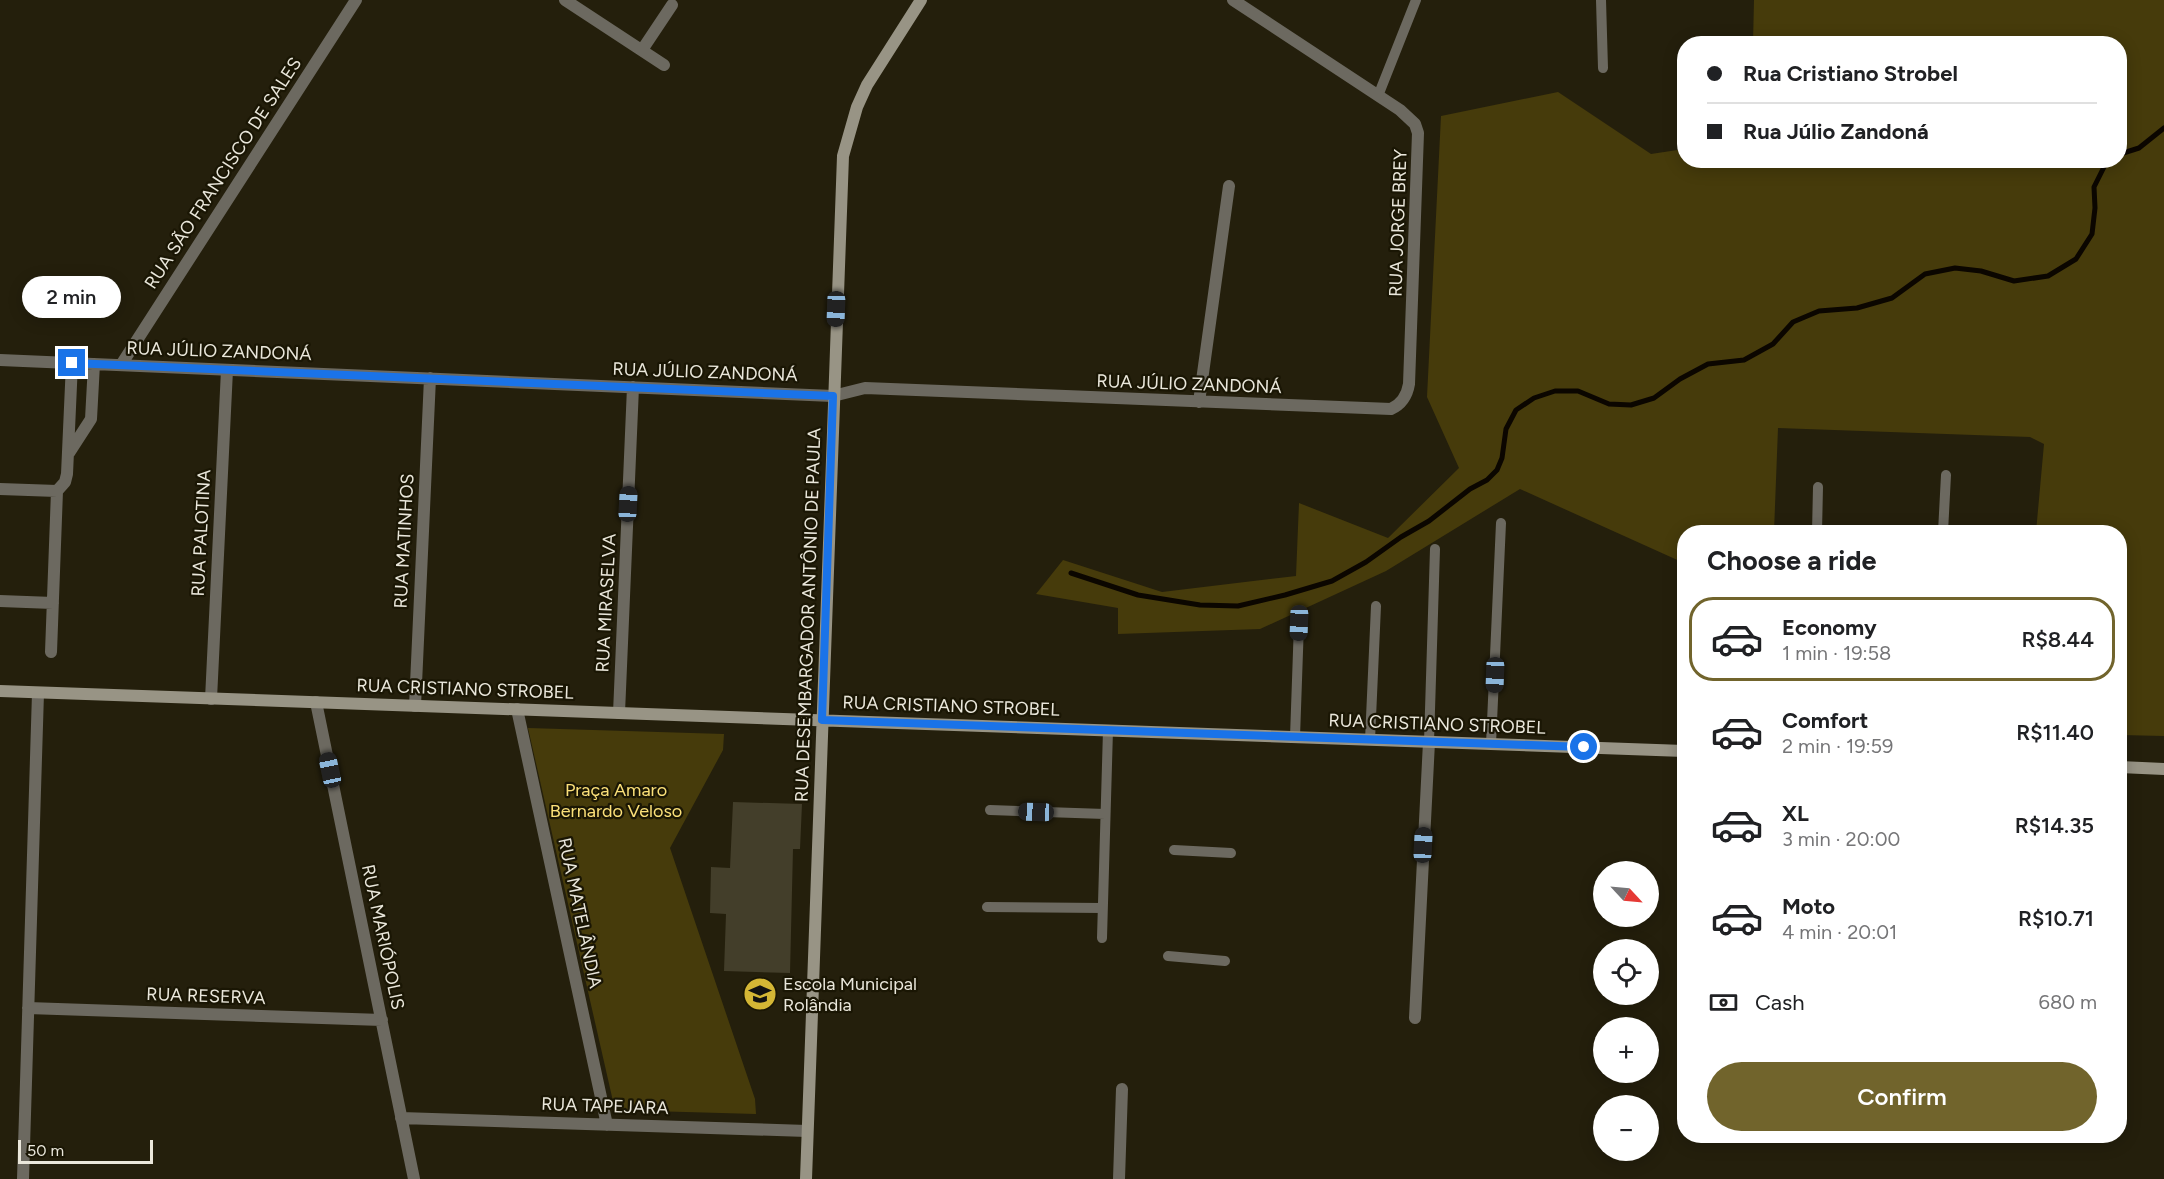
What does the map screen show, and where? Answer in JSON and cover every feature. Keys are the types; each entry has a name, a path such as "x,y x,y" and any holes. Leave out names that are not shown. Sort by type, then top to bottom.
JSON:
{"main road":[{"name":"RUA DESEMBARGADOR ANTÔNIO DE PAULA","path":"806,1179 843,156 857,107 867,85 921,0"},
{"name":"RUA CRISTIANO STROBEL","path":"0,692 1677,751"},
{"path":"2127,767 2164,768"}],"street":[{"name":"RUA SÃO FRANCISCO DE SALES","path":"121,365 356,0"},
{"path":"566,0 664,65"},
{"name":"RUA JORGE BREY","path":"1233,0 1409,117 1419,133 1409,384 1404,400"},
{"path":"642,50 672,4"},
{"path":"1199,402 1229,186"},
{"name":"RUA JÚLIO ZANDONÁ","path":"0,360 833,396 865,388 1384,410 1398,406 1404,400"},
{"path":"51,652 57,491 65,482 69,454 72,363"},
{"path":"69,454 91,419 94,364"},
{"name":"RUA PALOTINA","path":"211,699 227,370"},
{"name":"RUA MATINHOS","path":"415,706 430,378"},
{"name":"RUA MIRASELVA","path":"619,713 633,387"},
{"path":"0,489 57,491"},
{"path":"0,601 53,603"},
{"path":"23,1179 38,693"},
{"name":"RUA MARIÓPOLIS","path":"316,702 414,1179"},
{"name":"RUA MATELÂNDIA","path":"517,709 607,1125"},
{"path":"1414,1018 1429,742"},
{"name":"RUA RESERVA","path":"28,1008 382,1020"},
{"path":"1119,1179 1122,1089"},
{"name":"RUA TAPEJARA","path":"401,1118 807,1131"}],"lane":[{"path":"1378,96 1416,0"},
{"path":"1601,0 1604,68"},
{"path":"1943,525 1946,475"},
{"path":"1817,525 1818,488"},
{"path":"1491,744 1501,523"},
{"path":"1429,742 1435,549"},
{"path":"1370,740 1376,606"},
{"path":"1295,737 1299,623"},
{"path":"1101,938 1108,730"},
{"path":"990,810 1105,814"},
{"path":"1174,850 1231,853"},
{"path":"987,907 1102,908"},
{"path":"1168,956 1225,961"}],"green space":[{"path":"1754,0 2164,0 2164,736 2127,735 2127,525 2037,525 2044,444 2030,437 1778,428 1774,525 1677,525 1677,560 1520,489 1386,571 1260,629 1118,634 1118,608 1036,594 1063,560 1162,592 1296,576 1299,503 1388,538 1459,468 1427,397 1441,116 1558,92 1651,154 1677,150 1677,168 2127,168 2127,36 1753,36"},
{"name":"Praça Amaro Bernardo Veloso","path":"528,728 724,734 723,750 670,848 755,1099 756,1114 615,1110"}],"building":[{"path":"733,802 802,804 800,849 793,849 790,973 724,971 726,914 710,913 711,867 730,868"}],"waterway":[{"path":"2127,152 2139,148 2164,128"},
{"path":"1071,573 1138,595 1200,605 1238,606 1332,581 1429,521 1470,489 1487,480 1497,470 1502,458 1506,429 1516,410 1534,398 1555,391 1578,391 1609,404 1631,405 1654,398 1680,379 1708,364 1744,360 1773,344 1793,322 1819,311 1857,308 1892,298 1925,274 1955,268 1981,271 2014,281 2048,276 2076,259 2092,234 2095,208 2094,187 2104,168"}],"place":[{"name":"Escola Municipal Rolândia","path":"760,994"}],"route":[{"path":"72,363 833,396 822,720 1584,747"}]}
